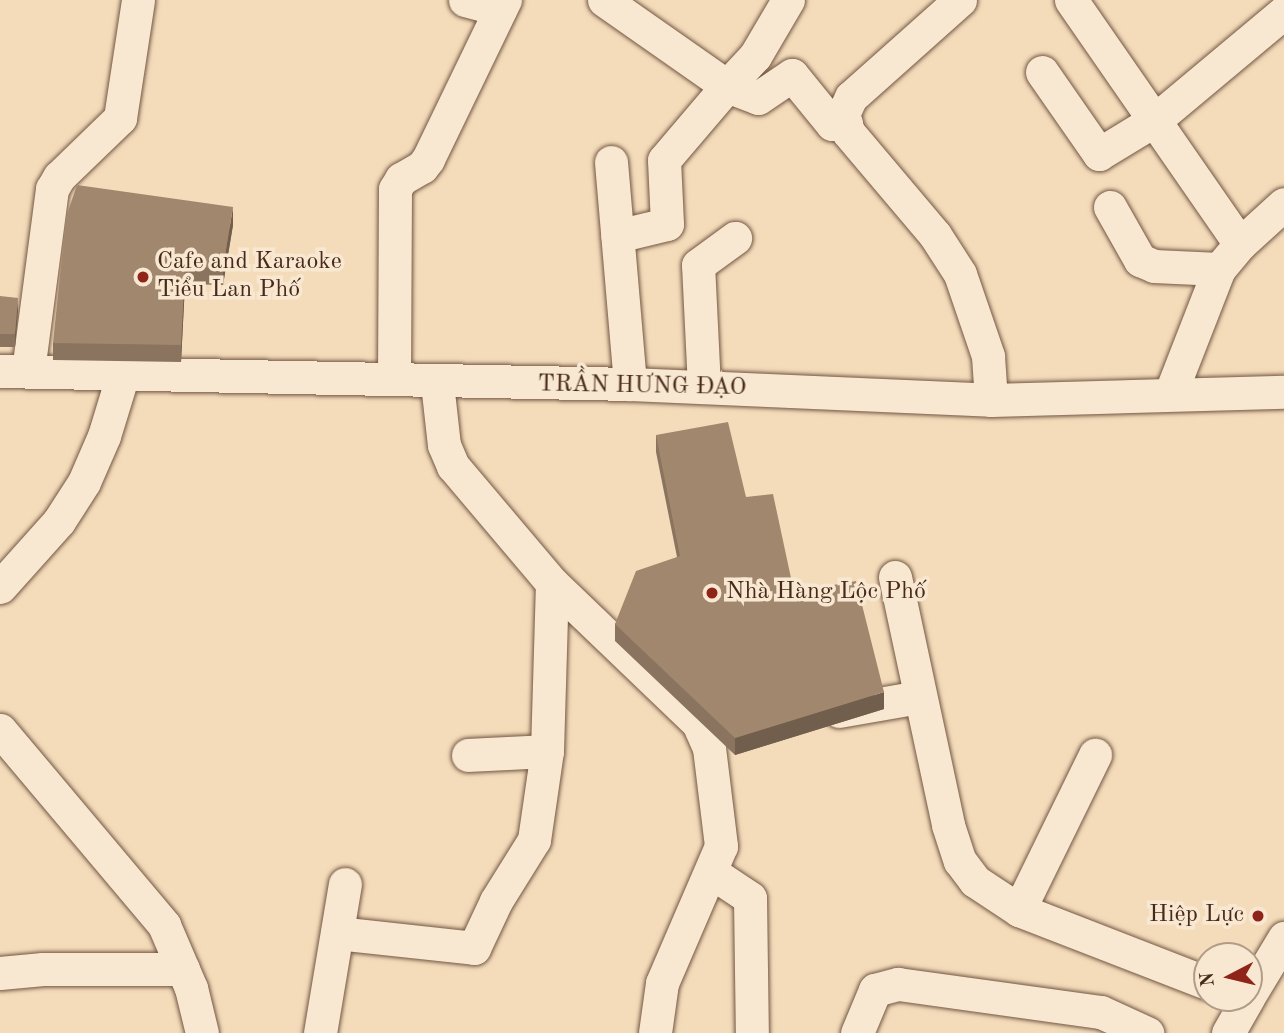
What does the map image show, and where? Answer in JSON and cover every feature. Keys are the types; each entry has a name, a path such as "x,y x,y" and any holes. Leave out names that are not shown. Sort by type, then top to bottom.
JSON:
{"street":[{"path":"14,371 52,189 66,169 120,118 138,0"},
{"path":"394,379 396,189 401,179 422,167 428,159 502,5 464,0"},
{"path":"617,236 667,224 664,160 755,56 788,0"},
{"path":"960,0 851,97 844,114 848,132 928,227 960,274 988,356 991,400"},
{"path":"603,1 727,86 758,98 792,75 832,124 846,123"},
{"path":"1080,3 1155,120 1240,244"},
{"path":"1042,72 1099,154 1155,120 1284,12"},
{"path":"611,162 630,384"},
{"path":"1171,392 1219,269 1240,244 1284,204"},
{"path":"1110,207 1140,260 1154,266 1219,269"},
{"path":"704,387 698,265 735,238"},
{"name":"TRẦN HƯNG ĐẠO","path":"14,371 394,379 437,383 630,384 991,400 1171,392 1284,392"},
{"path":"0,587 59,521 84,482 104,436 123,374"},
{"path":"437,383 447,457 552,583 698,723 709,748 721,832 711,872 662,983 655,1033"},
{"path":"895,577 919,697 960,861 975,881 1019,910 1193,978"},
{"path":"337,933 474,948 496,901 534,840 547,751 552,583"},
{"path":"804,722 824,713 919,697"},
{"path":"0,730 164,925 183,969 202,1033"},
{"path":"709,748 745,740"},
{"path":"468,755 547,751"},
{"path":"1019,910 1095,755"},
{"path":"711,872 750,898 752,1033"},
{"path":"320,1033 345,884"},
{"path":"1263,972 1284,938"},
{"path":"0,973 43,968 183,969"},
{"path":"857,1033 875,990 898,984 1101,1012 1146,1033"},
{"path":"1228,1033 1239,1012"}],"building":[{"name":"Cafe and Karaoke Tiểu Lan Phố","path":"77,185 233,207 223,268 185,267 181,345 53,343 66,217"},
{"path":"0,296 18,298 15,334 0,334"},
{"name":"Nhà Hàng Lộc Phố","path":"728,422 746,497 773,494 794,592 856,581 884,692 735,738 615,624 636,571 680,556 656,435"}],"place":[{"name":"Cafe and Karaoke Tiểu Lan Phố","path":"143,277"},
{"name":"Nhà Hàng Lộc Phố","path":"712,593"},
{"name":"Hiệp Lực","path":"1258,916"}]}
